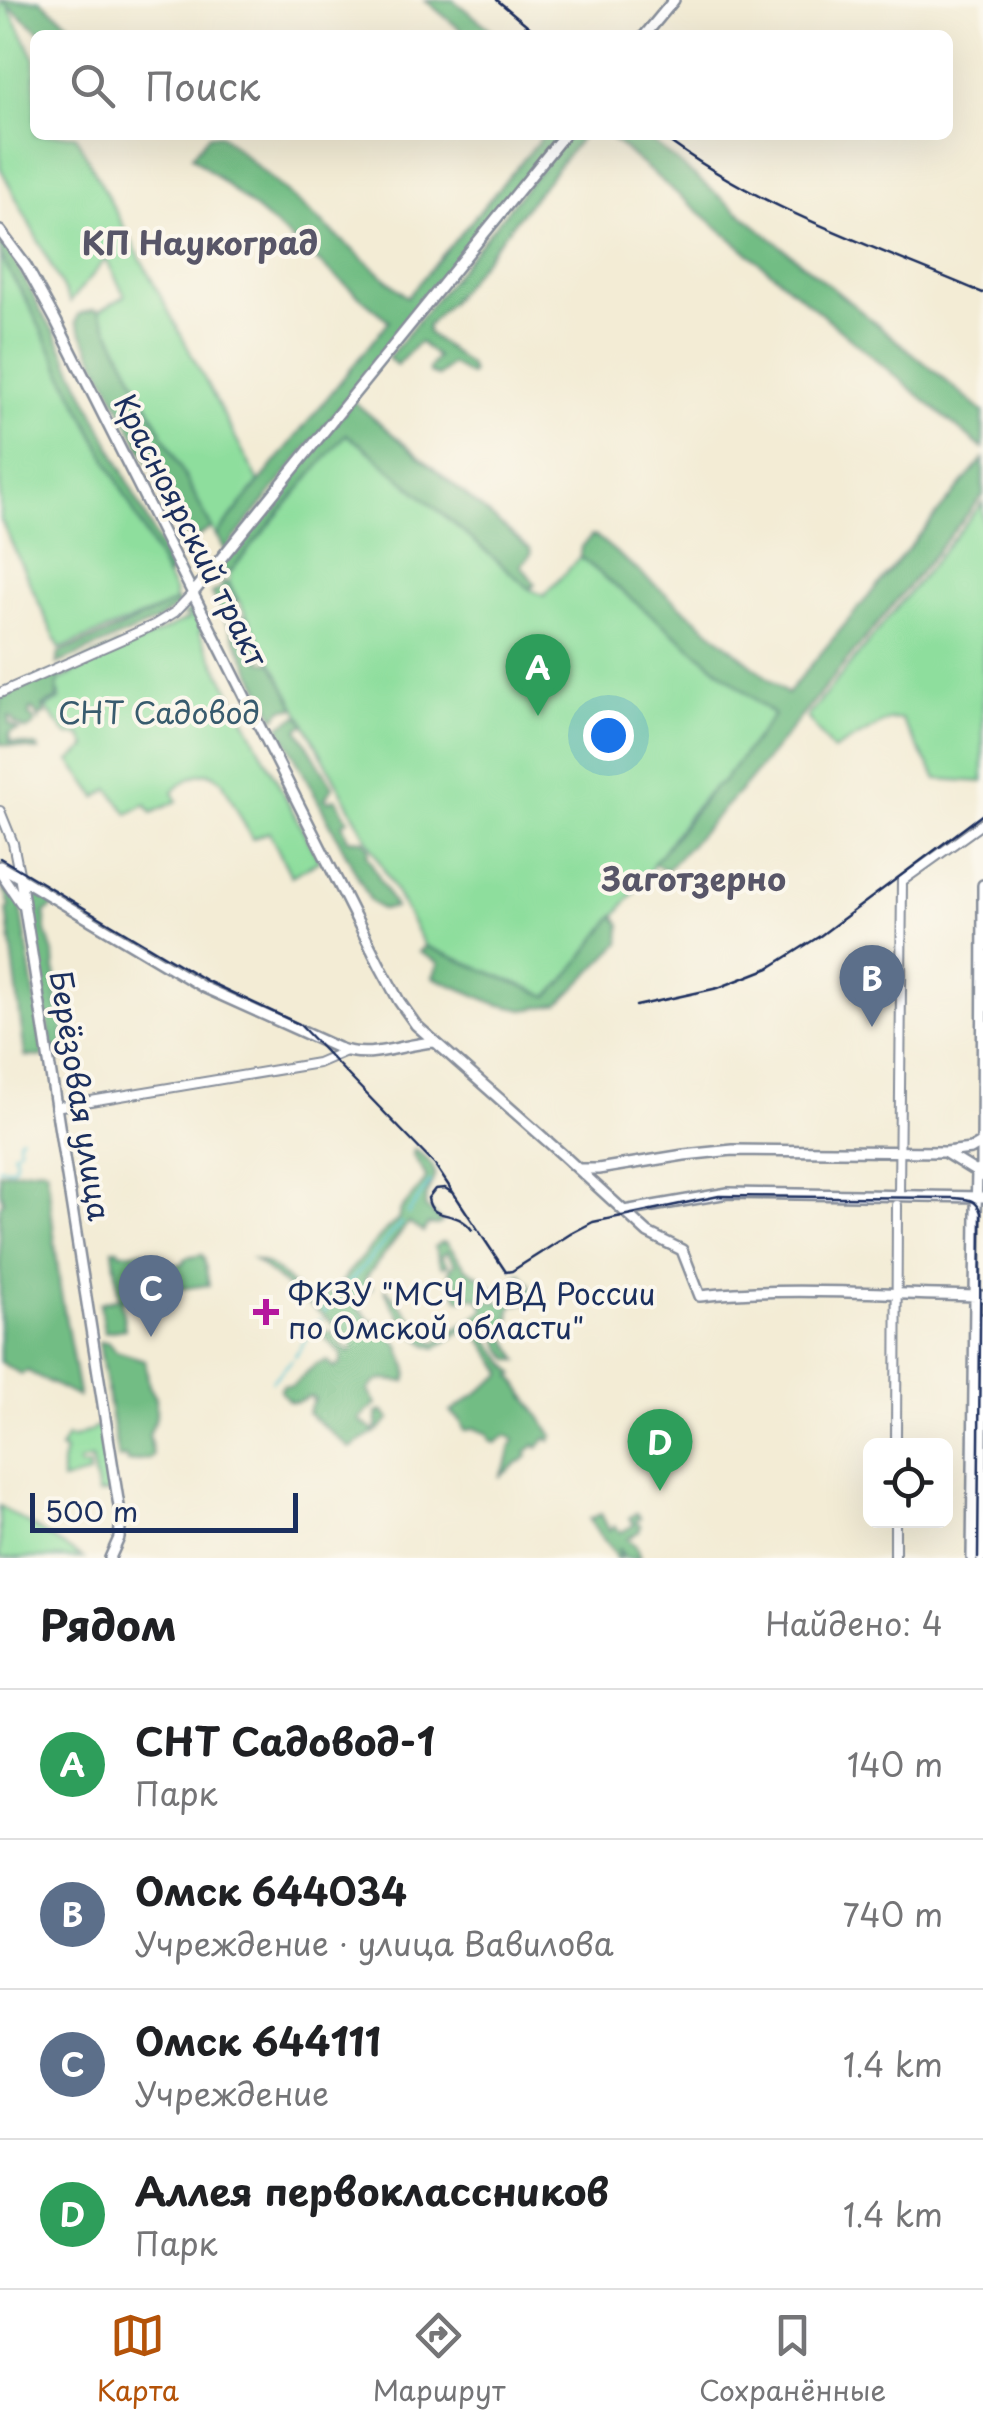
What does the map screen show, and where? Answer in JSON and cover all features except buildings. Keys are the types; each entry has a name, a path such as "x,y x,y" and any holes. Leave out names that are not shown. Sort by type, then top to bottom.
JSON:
{"main road":[{"path":"649,30 674,0"},
{"path":"193,593 560,140"},
{"name":"Красноярский тракт","path":"0,230 26,266 56,320 380,966 411,1019 648,1233 682,1250 700,1296 780,1292 897,1294"},
{"path":"0,869 202,987 346,1051 372,1053 434,1042"},
{"path":"0,869 24,908"},
{"name":"Берёзовая улица","path":"20,878 121,1518 119,1538 110,1558"},
{"path":"972,1558 982,1143 983,886"},
{"path":"409,1046 418,1036 411,1019"},
{"path":"579,1168 598,1169 734,1150 944,1152 973,1149 982,1143"},
{"path":"944,1152 981,1173"},
{"path":"624,1211 728,1193 898,1200 980,1197"},
{"path":"897,1294 979,1296"},
{"path":"981,1558 983,1320"}],"street":[{"path":"0,693 154,625 175,612 193,593"},
{"path":"0,810 13,843 20,878"},
{"path":"896,1438 902,881 983,823"},
{"path":"55,1107 318,1063 346,1051"},
{"path":"895,1528 895,1558"}],"green space":[{"path":"0,0 7,5 30,49 30,140 78,140 259,482 216,536 99,311 125,296 106,259 70,302 0,167"},
{"path":"1,0 40,0 78,30 38,30"},
{"path":"425,0 453,0 492,30 461,30"},
{"path":"205,140 227,140 407,297 540,140 555,140 225,550 217,535 389,321 192,156"},
{"path":"564,140 579,140 427,326 428,333 469,365 470,375 451,364 438,376 429,373 437,357 421,343 397,365 388,358"},
{"path":"613,140 650,140 938,374 983,412 983,449"},
{"path":"0,242 4,242 55,333 172,571 169,575 7,267"},
{"name":"СНТ Садовод","path":"0,256 23,293 175,593 175,603 60,649 0,518"},
{"path":"99,311 209,523 211,528 193,540 187,537 76,322 79,314"},
{"path":"353,401 530,549 531,554 521,565 535,584 530,589 346,434 230,572 215,575 213,572"},
{"path":"345,434 530,589 544,596 580,557 774,715 722,783 689,815 639,886 561,985 548,996 425,946 229,583 230,572"},
{"path":"983,459 983,495 746,784 667,870 653,864 774,715 580,557 581,548 591,536 597,537 787,694"},
{"path":"983,502 983,782 937,779 901,719 888,720 833,751 807,717"},
{"path":"223,581 237,600 233,604 241,618 246,616 266,652 260,661 272,663 296,708 283,709 275,718 212,593 221,588"},
{"path":"177,601 179,605 155,622 57,664 59,653"},
{"name":"СНТ Садовод","path":"192,610 202,630 199,632 319,861 291,876 269,832 252,839 216,776 203,773 190,778 173,792 177,801 152,813 146,804 128,814 109,789 97,797 70,761 87,747 81,735 67,735 45,707 60,700 55,682 190,618 183,615"},
{"path":"118,645 121,651 60,675 57,699 43,706 45,714 39,720 30,709 29,716 35,725 27,730 9,717 9,725 19,730 9,733 10,742 38,747 39,751 0,744 0,698"},
{"path":"300,715 305,724 298,729 333,787 325,798 336,799 348,820 342,823 348,839 364,840 369,849 367,855 395,908 381,909 371,902 279,726"},
{"path":"29,889 55,905 45,913 54,957 58,1009 64,1016 63,1054 57,1061 39,974"},
{"path":"3,890 13,892 21,906 44,1057 25,1056 7,909 10,908"},
{"path":"615,915 621,925 620,943 559,1004 524,1010 496,1004 433,977 439,963 419,952 425,946 548,996 561,985"},
{"path":"414,1149 432,1165 434,1177 425,1207 442,1222 428,1224 423,1232 408,1223 365,1279 366,1285 372,1287 357,1306 373,1323 377,1320 400,1347 408,1376 406,1381 377,1381 368,1391 376,1404 360,1421 374,1431 377,1413 382,1411 390,1419 378,1431 350,1448 308,1413 314,1398 289,1401 280,1390 283,1385 294,1384 316,1364 328,1361 334,1368 341,1363 342,1354 325,1338 327,1331 349,1352 352,1344 331,1322 254,1260 273,1268 304,1296 322,1305 323,1294 337,1290 398,1220 400,1211 425,1181"},
{"path":"40,1168 47,1172 78,1397 0,1362 0,1173"},
{"path":"442,1242 466,1268 496,1291 494,1296 482,1295 485,1300 499,1302 515,1296 510,1285 521,1274 530,1284 534,1299 512,1305 507,1322 510,1333 504,1335 519,1360 511,1360 501,1348 498,1327 489,1323 487,1327 492,1336 489,1341 515,1374 512,1376 553,1436 538,1448 535,1445 526,1452 528,1456 499,1477 515,1440 506,1435 495,1443 488,1434 474,1428 465,1431 451,1412 503,1372 471,1325 436,1348 421,1340 399,1316 385,1290 435,1343 484,1310 482,1303 472,1297 460,1300 453,1289 458,1286 449,1273 455,1264 447,1252 441,1256 448,1265 442,1267 434,1247"},
{"path":"113,1249 120,1253 145,1251 157,1268 183,1264 186,1258 202,1255 209,1285 175,1289 171,1282 150,1282 153,1295 121,1300 125,1329 104,1332 100,1303 119,1298"},
{"path":"99,1342 145,1360 149,1386 156,1398 156,1417 149,1435 151,1458 127,1462 126,1457 118,1458"},
{"path":"100,1426 111,1492 98,1494 91,1459 79,1462 80,1467 88,1466 89,1475 62,1481 65,1451 60,1449 67,1436 71,1439"},
{"path":"0,1506 83,1558 0,1558"},
{"path":"636,1513 641,1526 627,1539 636,1546 640,1558 625,1558 618,1548 621,1558 616,1558 590,1519 601,1514 609,1530 614,1526 621,1532 634,1525 629,1518"}],"waterway":[{"path":"0,1168 15,1165 13,1153 19,1149 21,1137"},
{"path":"408,1214 430,1182"},
{"path":"324,1312 401,1223"},
{"path":"295,1356 320,1319"},
{"path":"272,1381 292,1360"}],"tram line":[{"path":"0,858 207,981 299,1024 435,1165 506,1272 593,1222 719,1196 953,1198 974,1202 981,1213 978,1558"},
{"path":"454,1194 445,1188 435,1189 428,1198 430,1206 472,1230"}],"railway":[{"path":"497,0 533,30"},
{"path":"668,140 776,205 983,293"},
{"path":"636,1006 718,988 769,968 820,936 983,814"}],"place":[{"name":"СНТ Садовод-1","path":"538,716"},
{"name":"Омск 644034","path":"872,1027"},
{"name":"ФКЗУ \"МСЧ МВД России по Омской области\"","path":"266,1312"},
{"name":"Омск 644111","path":"151,1337"},
{"name":"Аллея первоклассников","path":"660,1491"}],"district":[{"name":"КП Наукоград","path":"200,244"},
{"name":"Заготзерно","path":"694,880"}]}
